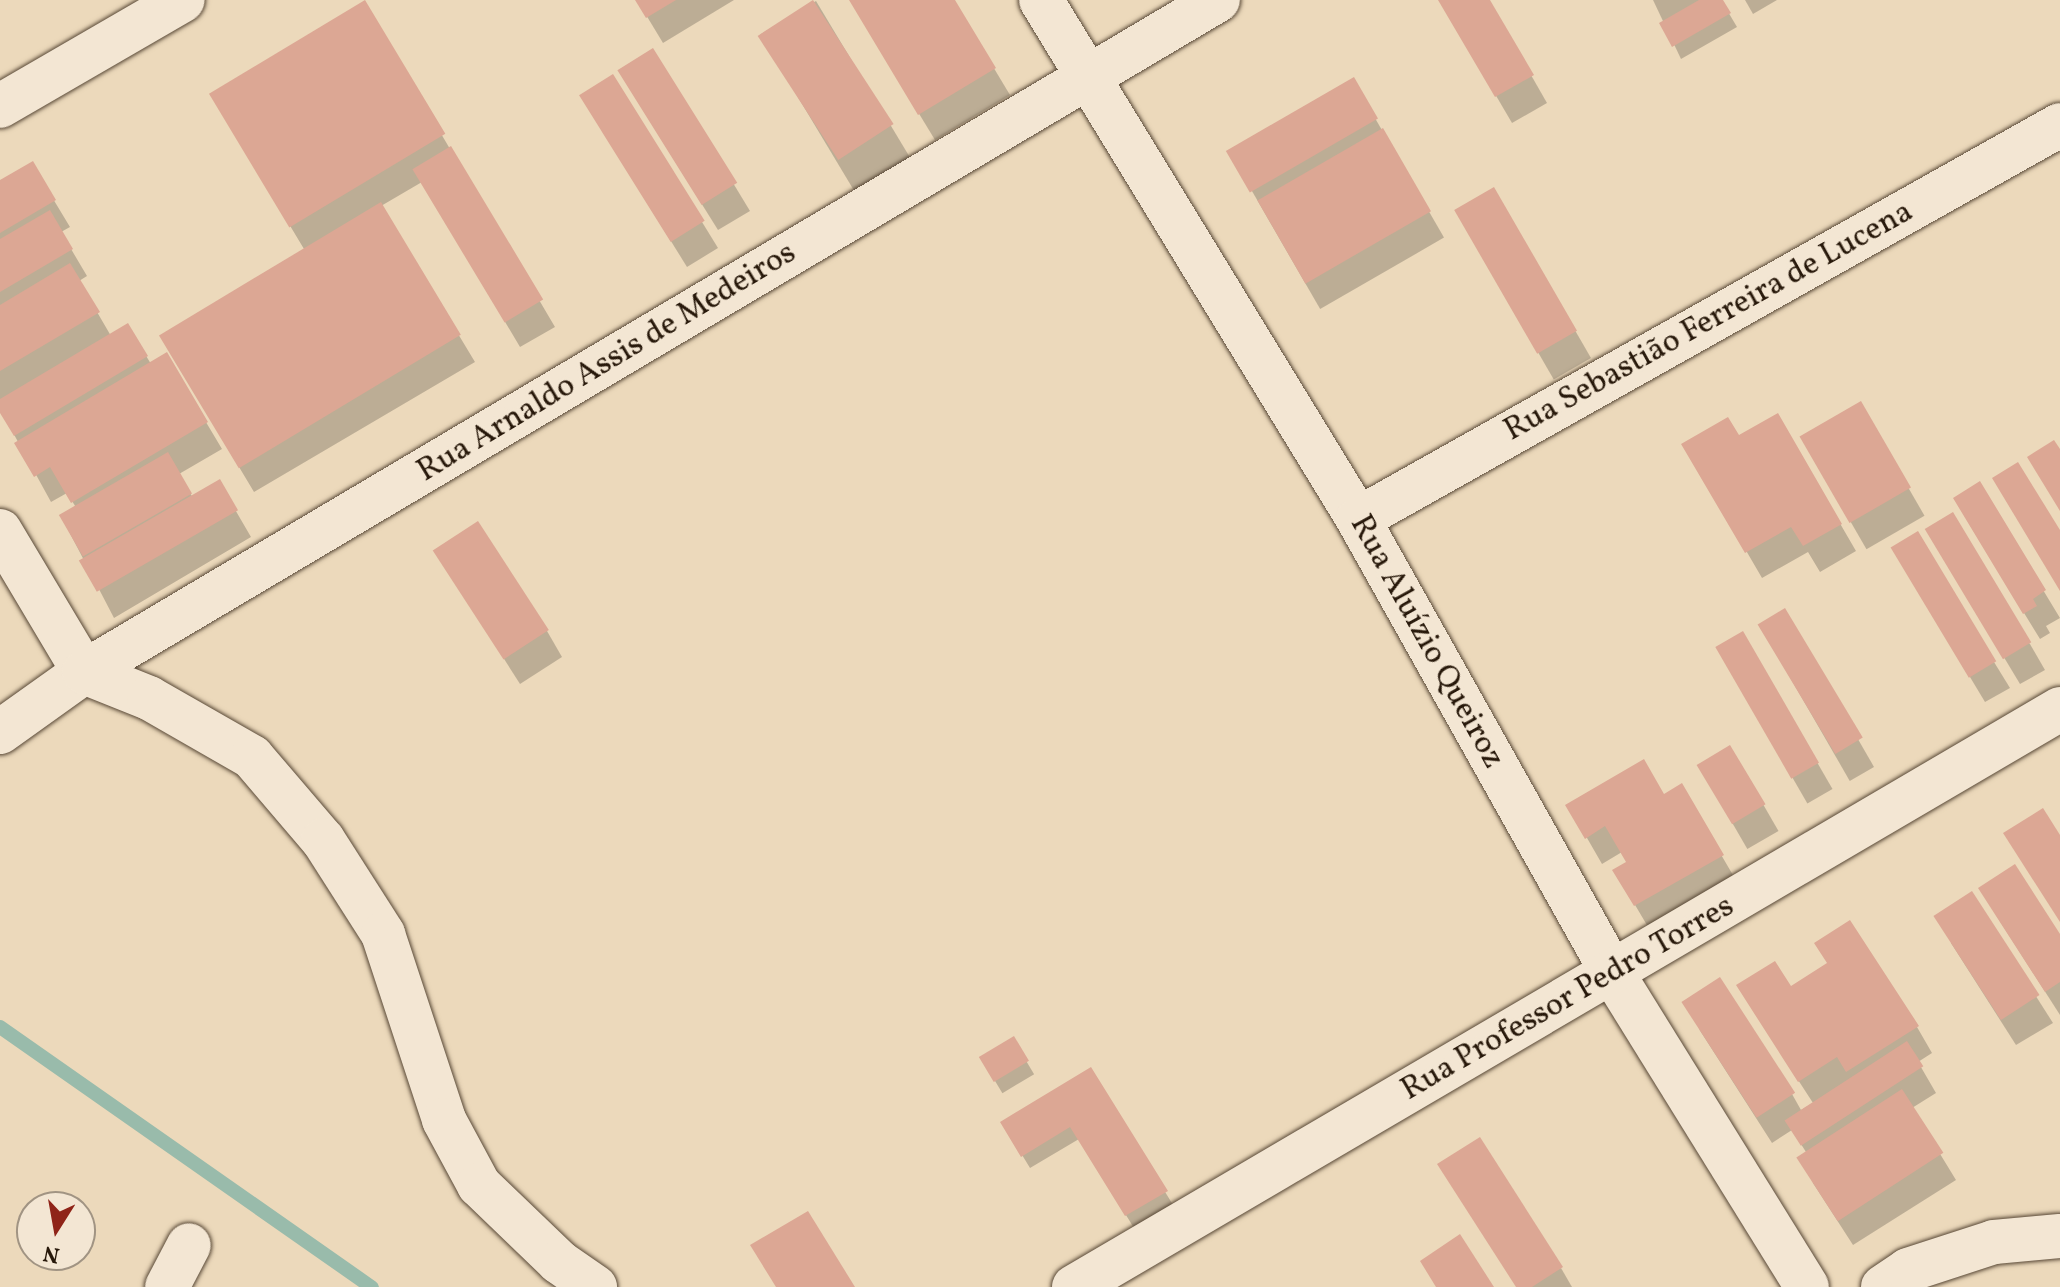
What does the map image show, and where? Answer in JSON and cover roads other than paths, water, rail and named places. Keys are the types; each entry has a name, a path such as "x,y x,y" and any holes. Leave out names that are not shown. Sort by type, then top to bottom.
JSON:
{"street":[{"path":"0,106 183,0"},
{"name":"Rua Aluízio Queiroz","path":"1041,0 1358,519 1613,974 1807,1287"},
{"name":"Rua Arnaldo Assis de Medeiros","path":"0,732 84,672 1218,0"},
{"name":"Rua Sebastião Ferreira de Lucena","path":"1358,519 2060,125"},
{"path":"0,531 84,672 149,698 252,757 323,840 383,934 444,1120 479,1185 559,1262 595,1287"},
{"name":"Rua Professor Pedro Torres","path":"1074,1287 1613,974 2060,709"},
{"path":"1883,1287 1908,1270 1994,1242 2060,1236"},
{"path":"167,1287 189,1245"}],"waterway":[{"path":"0,1027 372,1287"}]}
